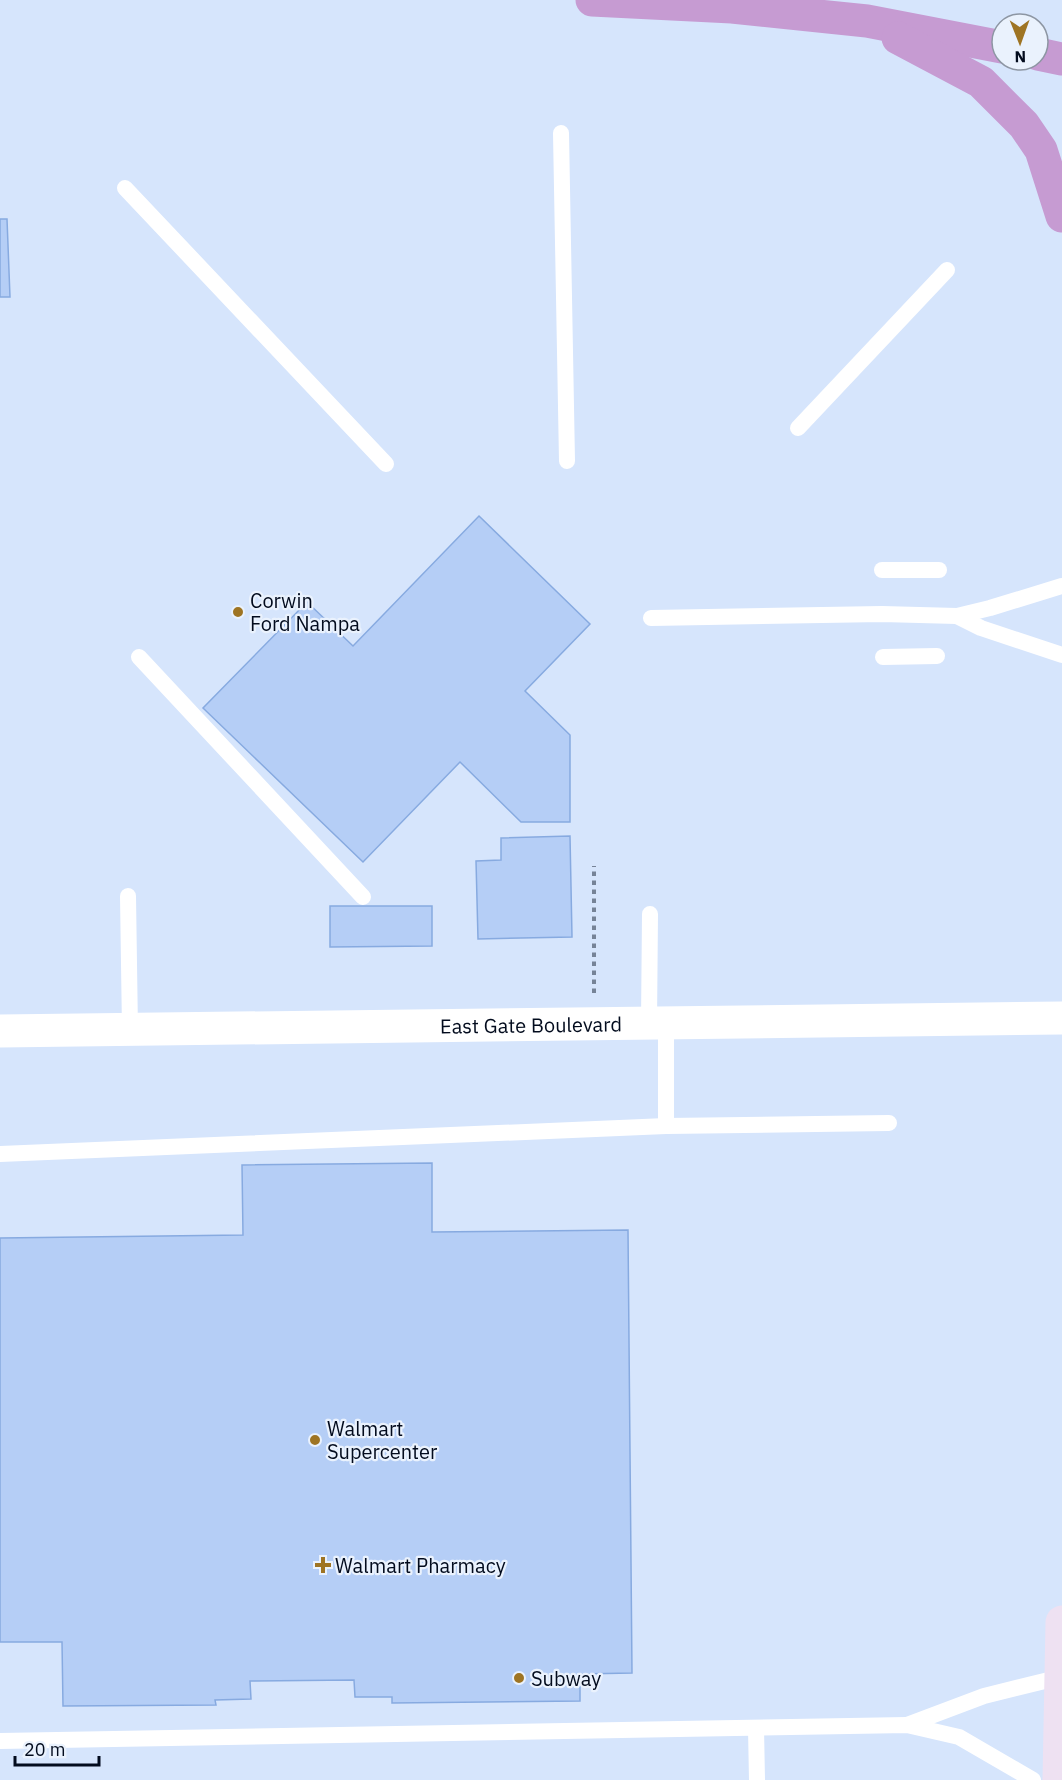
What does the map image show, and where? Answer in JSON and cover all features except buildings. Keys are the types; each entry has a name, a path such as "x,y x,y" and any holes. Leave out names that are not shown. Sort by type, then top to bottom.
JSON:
{"highway":[{"path":"592,0 732,7 867,21 990,45"},
{"path":"867,21 981,82 1024,125 1041,150 1062,216"}],"main road":[{"path":"1059,1780 1062,1623"}],"street":[{"name":"East Gate Boulevard","path":"0,1031 1062,1018"}],"lane":[{"path":"561,133 567,461"},
{"path":"124,188 386,465"},
{"path":"798,428 947,270"},
{"path":"882,570 939,570"},
{"path":"651,618 882,614 957,616 1062,586"},
{"path":"957,616 981,628 1062,655"},
{"path":"883,657 937,656"},
{"path":"139,657 363,897"},
{"path":"128,896 130,1030"},
{"path":"650,914 666,1126"},
{"path":"0,1154 666,1126 889,1123"},
{"path":"907,1725 984,1696 1061,1677"},
{"path":"0,1741 907,1725 959,1737 1033,1780"},
{"path":"756,1728 757,1780"}],"path":[{"path":"594,867 594,993"}],"place":[{"name":"Corwin Ford Nampa","path":"238,612"},
{"name":"Walmart Supercenter","path":"315,1440"},
{"name":"Walmart Pharmacy","path":"323,1565"},
{"name":"Subway","path":"519,1678"}]}
